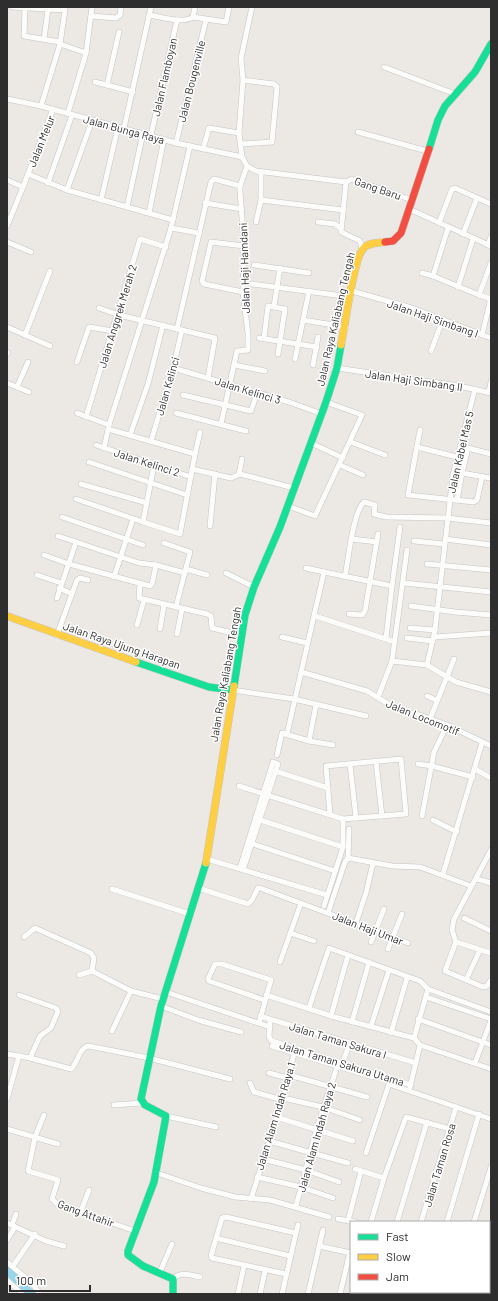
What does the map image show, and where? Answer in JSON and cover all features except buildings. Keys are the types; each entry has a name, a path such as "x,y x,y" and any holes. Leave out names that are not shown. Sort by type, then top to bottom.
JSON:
{"main road":[{"name":"Jalan Raya Kaliabang Tengah","path":"142,1103 149,1058 163,999 207,859 232,690 245,615 254,586 288,506 322,414 337,368 346,327 356,266 362,249 368,244 393,241 397,239 401,233 438,120 445,106 475,72 491,44"},
{"name":"Jalan Raya Ujung Harapan","path":"7,616 57,635 209,687 232,690"},
{"path":"142,1103 145,1106 162,1112 166,1116 157,1173 150,1198 134,1231 128,1256 132,1261 173,1279 173,1294"}],"street":[{"path":"12,7 55,8 65,10 60,43 41,106"},
{"path":"48,183 70,114 86,53 92,7"},
{"path":"91,16 116,18 120,15 121,7"},
{"path":"101,200 121,128 133,92 151,7"},
{"path":"193,17 195,7"},
{"path":"149,15 177,20 188,20 193,17 227,22 229,7"},
{"path":"247,166 242,158 240,144 243,80 242,58 252,7"},
{"path":"25,8 24,36 60,43 86,53"},
{"path":"44,40 48,9"},
{"name":"Jalan Flamboyan","path":"151,135 177,20"},
{"name":"Jalan Bougenville","path":"176,143 206,20"},
{"path":"107,85 119,32"},
{"path":"384,67 455,94"},
{"path":"240,144 272,142 277,87 274,84 243,80"},
{"path":"95,82 133,92"},
{"name":"Jalan Bunga Raya","path":"7,99 53,109 176,143 242,158"},
{"name":"Jalan Melur","path":"53,109 28,174 67,190 173,220"},
{"path":"67,190 92,121"},
{"path":"203,149 209,128 240,133"},
{"path":"358,132 396,141 427,151"},
{"path":"127,207 143,133"},
{"path":"149,213 164,139"},
{"path":"108,427 166,247 190,146"},
{"name":"Gang Baru","path":"247,166 261,172 346,182 352,179 412,200"},
{"name":"Jalan Haji Hamdani","path":"221,424 226,406 236,351 248,350 248,334 243,292 244,246 240,186 247,166"},
{"path":"256,222 261,200 261,172"},
{"path":"7,226 28,174"},
{"path":"7,180 23,187"},
{"name":"Jalan Kelinci","path":"151,441 174,368 180,329 205,202 212,180 240,186"},
{"path":"346,182 341,229 342,234 360,241 362,249"},
{"path":"439,224 452,189 455,188 491,204"},
{"path":"463,234 476,198"},
{"path":"261,200 343,210"},
{"path":"205,202 242,209"},
{"path":"409,209 439,224 490,245 491,237"},
{"path":"318,222 335,224 341,229"},
{"path":"171,228 199,233"},
{"path":"433,276 448,228"},
{"name":"Jalan Anggrek Merah 2","path":"86,417 119,315 140,239 166,247"},
{"path":"458,287 473,239"},
{"path":"7,242 31,252"},
{"path":"243,292 204,284 202,281 211,242 244,246"},
{"path":"479,295 491,263"},
{"path":"254,265 309,272"},
{"path":"274,306 280,268"},
{"path":"25,335 50,271"},
{"path":"422,272 489,298 490,302 482,335"},
{"name":"Jalan Haji Simbang I","path":"252,284 309,291 351,294 412,308 491,338"},
{"path":"295,359 309,291"},
{"path":"278,354 280,340 286,310 284,308 274,306 267,307 261,338 280,340 316,347"},
{"path":"99,308 119,315 215,338 208,378"},
{"path":"303,320 346,327"},
{"path":"431,351 443,320"},
{"path":"130,435 148,384 163,326"},
{"path":"7,327 50,346"},
{"path":"77,362 89,327 113,331"},
{"path":"313,365 318,337"},
{"path":"17,387 28,362"},
{"path":"234,365 265,371"},
{"name":"Jalan Kelinci 3","path":"174,368 288,402 322,414"},
{"name":"Jalan Haji Simbang II","path":"337,368 490,392"},
{"path":"490,392 491,382"},
{"path":"7,383 29,392"},
{"name":"Jalan Kabel Mas 5","path":"427,665 434,639 438,610 439,587 449,499 457,458 475,389"},
{"path":"183,395 251,411 257,393"},
{"path":"288,506 315,516 351,442 362,415 326,402"},
{"path":"77,413 130,435 195,454"},
{"path":"176,413 246,431"},
{"name":"Jalan Kelinci 2","path":"104,448 108,427"},
{"path":"420,430 408,495 476,501 482,477"},
{"path":"76,499 180,534 200,432"},
{"path":"351,442 385,455"},
{"path":"311,443 343,458"},
{"name":"Jalan Kelinci 2","path":"96,445 191,477"},
{"path":"460,446 491,454"},
{"path":"417,447 457,458"},
{"path":"457,500 468,448"},
{"path":"239,474 242,459"},
{"path":"89,462 187,495"},
{"path":"143,522 149,482 154,465"},
{"path":"340,465 363,476"},
{"name":"Jalan Kelinci 2","path":"192,469 231,478 239,474 294,488"},
{"path":"462,473 490,478"},
{"path":"210,526 215,474"},
{"path":"81,484 147,503"},
{"path":"345,577 354,525 359,508 364,502 374,505 375,515 386,517 447,518 491,523"},
{"path":"62,517 143,545"},
{"path":"114,577 133,519"},
{"path":"386,638 400,527"},
{"path":"349,614 363,614 378,534"},
{"path":"58,536 139,563 207,575"},
{"path":"352,539 377,542"},
{"path":"414,541 491,545"},
{"path":"57,598 76,542"},
{"path":"164,543 189,550 176,607"},
{"path":"378,697 392,661 396,642 407,550"},
{"path":"44,555 69,564 140,584 152,585 156,565"},
{"path":"427,564 442,564 491,570"},
{"path":"306,568 392,586"},
{"path":"287,734 324,572"},
{"path":"226,573 254,586"},
{"path":"37,575 60,586 72,594"},
{"path":"57,635 78,578 88,580"},
{"path":"404,583 491,592"},
{"path":"140,584 139,598 209,615 211,618 212,628 241,635"},
{"path":"137,625 144,600"},
{"path":"160,629 164,605"},
{"path":"411,606 491,615"},
{"path":"177,634 182,609"},
{"path":"315,616 396,642"},
{"path":"410,628 435,630"},
{"path":"407,638 434,639 491,633"},
{"path":"282,637 307,643"},
{"path":"430,719 436,700 447,678 454,659"},
{"path":"392,661 427,665 447,678 464,685 491,692"},
{"name":"Jalan Locomotif","path":"301,672 366,691 395,708 447,725 491,746"},
{"path":"232,690 294,700 366,716"},
{"path":"427,696 436,700"},
{"path":"309,741 316,705"},
{"path":"422,816 434,752 447,725"},
{"path":"277,754 281,734 287,734 309,741 333,745"},
{"path":"443,874 457,832 482,743"},
{"path":"239,786 330,816 343,819 406,814 401,759 326,766 330,816"},
{"path":"242,869 256,819 278,764 273,762 265,794"},
{"path":"376,762 382,816"},
{"path":"350,764 356,818"},
{"path":"418,764 432,766 473,777"},
{"path":"475,769 491,778"},
{"path":"275,771 328,788"},
{"path":"256,819 343,847"},
{"path":"324,906 343,847 343,819"},
{"path":"433,820 457,832"},
{"path":"198,888 248,904 252,900 258,888 260,888 328,913 345,862 348,858 349,829"},
{"path":"249,843 335,871"},
{"path":"491,850 454,919 452,930 456,942 446,971 485,987 491,980"},
{"path":"348,858 392,866 420,867 443,874 471,886"},
{"path":"207,859 327,895"},
{"path":"356,923 366,893 373,863"},
{"path":"477,878 491,883"},
{"path":"112,889 190,914"},
{"path":"280,962 301,904"},
{"path":"371,942 384,909"},
{"name":"Jalan Haji Umar","path":"328,913 408,943"},
{"path":"388,949 402,914"},
{"path":"464,918 491,931"},
{"path":"24,937 35,928 90,952 94,958 92,970"},
{"path":"290,933 314,941"},
{"path":"456,942 491,954"},
{"path":"309,1008 327,949 330,948 407,978 420,981 428,989 491,1012"},
{"path":"466,980 480,950"},
{"path":"331,1016 348,955"},
{"path":"352,1022 369,962"},
{"path":"259,1023 265,997 271,981 269,978 219,963 214,964 208,979 210,982 265,997 309,1008 331,1016 371,1026 391,1033 414,1038 420,1045 491,1069"},
{"path":"79,975 92,970 131,991 270,1027"},
{"path":"371,1026 389,970"},
{"path":"391,1033 407,978"},
{"path":"414,1038 418,1019 428,989"},
{"path":"112,1031 131,991"},
{"path":"19,995 47,1003 56,1008 58,1011 51,1028 40,1036 30,1058"},
{"path":"426,997 491,1019 475,1063"},
{"path":"163,999 198,1020 241,1032"},
{"name":"Jalan Taman Sakura I","path":"260,1016 416,1063"},
{"path":"418,1019 491,1045"},
{"name":"Jalan Taman Sakura Utama","path":"270,1020 269,1037 272,1041 410,1087"},
{"path":"342,1064 350,1043"},
{"path":"410,1087 420,1045"},
{"path":"7,1054 30,1058 71,1069 75,1066 84,1048 89,1046 149,1058 230,1079"},
{"path":"272,1046 294,1054"},
{"name":"Jalan Alam Indah Raya 1","path":"251,1199 282,1099 294,1054 373,1077"},
{"path":"7,1099 19,1056"},
{"name":"Jalan Alam Indah Raya 2","path":"296,1206 323,1107 337,1067"},
{"path":"269,1073 331,1085 367,1097"},
{"path":"250,1083 254,1092 323,1107 360,1120"},
{"path":"366,1153 387,1085 392,1084 410,1087 456,1107 491,1119"},
{"path":"114,1105 142,1103"},
{"name":"Jalan Taman Rosa","path":"421,1221 456,1107"},
{"path":"447,1221 479,1114"},
{"path":"35,1137 44,1115"},
{"path":"166,1116 216,1127"},
{"path":"276,1117 316,1131 353,1141"},
{"path":"371,1221 384,1178 406,1117 450,1129"},
{"path":"397,1221 427,1122"},
{"path":"7,1129 58,1144"},
{"name":"Gang Attahir","path":"35,1137 28,1171 58,1180 52,1199 53,1202 134,1231"},
{"path":"269,1141 348,1163"},
{"path":"263,1159 306,1170 339,1182"},
{"path":"474,1221 491,1167"},
{"path":"338,1219 348,1221 358,1170 384,1178"},
{"path":"157,1173 201,1188 235,1197 270,1200 329,1216"},
{"path":"257,1178 301,1187 333,1198"},
{"path":"81,1211 89,1190"},
{"path":"7,1240 16,1214"},
{"path":"286,1274 265,1271 211,1257 222,1218 224,1217 295,1234"},
{"path":"11,1225 64,1246"},
{"path":"282,1294 298,1225"},
{"path":"308,1294 323,1230"},
{"path":"13,1266 35,1234"},
{"path":"216,1238 290,1256"},
{"path":"160,1272 172,1244"},
{"path":"319,1246 350,1253"},
{"path":"340,1294 350,1257"},
{"path":"7,1262 13,1266 40,1294"},
{"path":"238,1294 244,1266"},
{"path":"260,1294 265,1271"},
{"path":"173,1279 177,1275 186,1274 200,1277"},
{"path":"7,1280 22,1294"}],"waterway":[{"path":"7,1271 30,1294"}],"traffic: fast":[{"path":"429,149 438,120 445,106 475,72 491,44"},
{"path":"234,686 245,615 254,587 280,527 326,402 337,368 341,345"},
{"path":"136,662 209,687 232,690"},
{"path":"173,1294 173,1279 143,1266 128,1255 128,1251 154,1182 166,1116 145,1105 141,1099 161,1006 206,863"}],"traffic: slow":[{"path":"341,345 353,279 359,256 363,249 368,245 385,242"},
{"path":"7,616 136,662"},
{"path":"206,863 234,686"}],"traffic: jam":[{"path":"385,242 393,241 401,233 429,149"}]}
